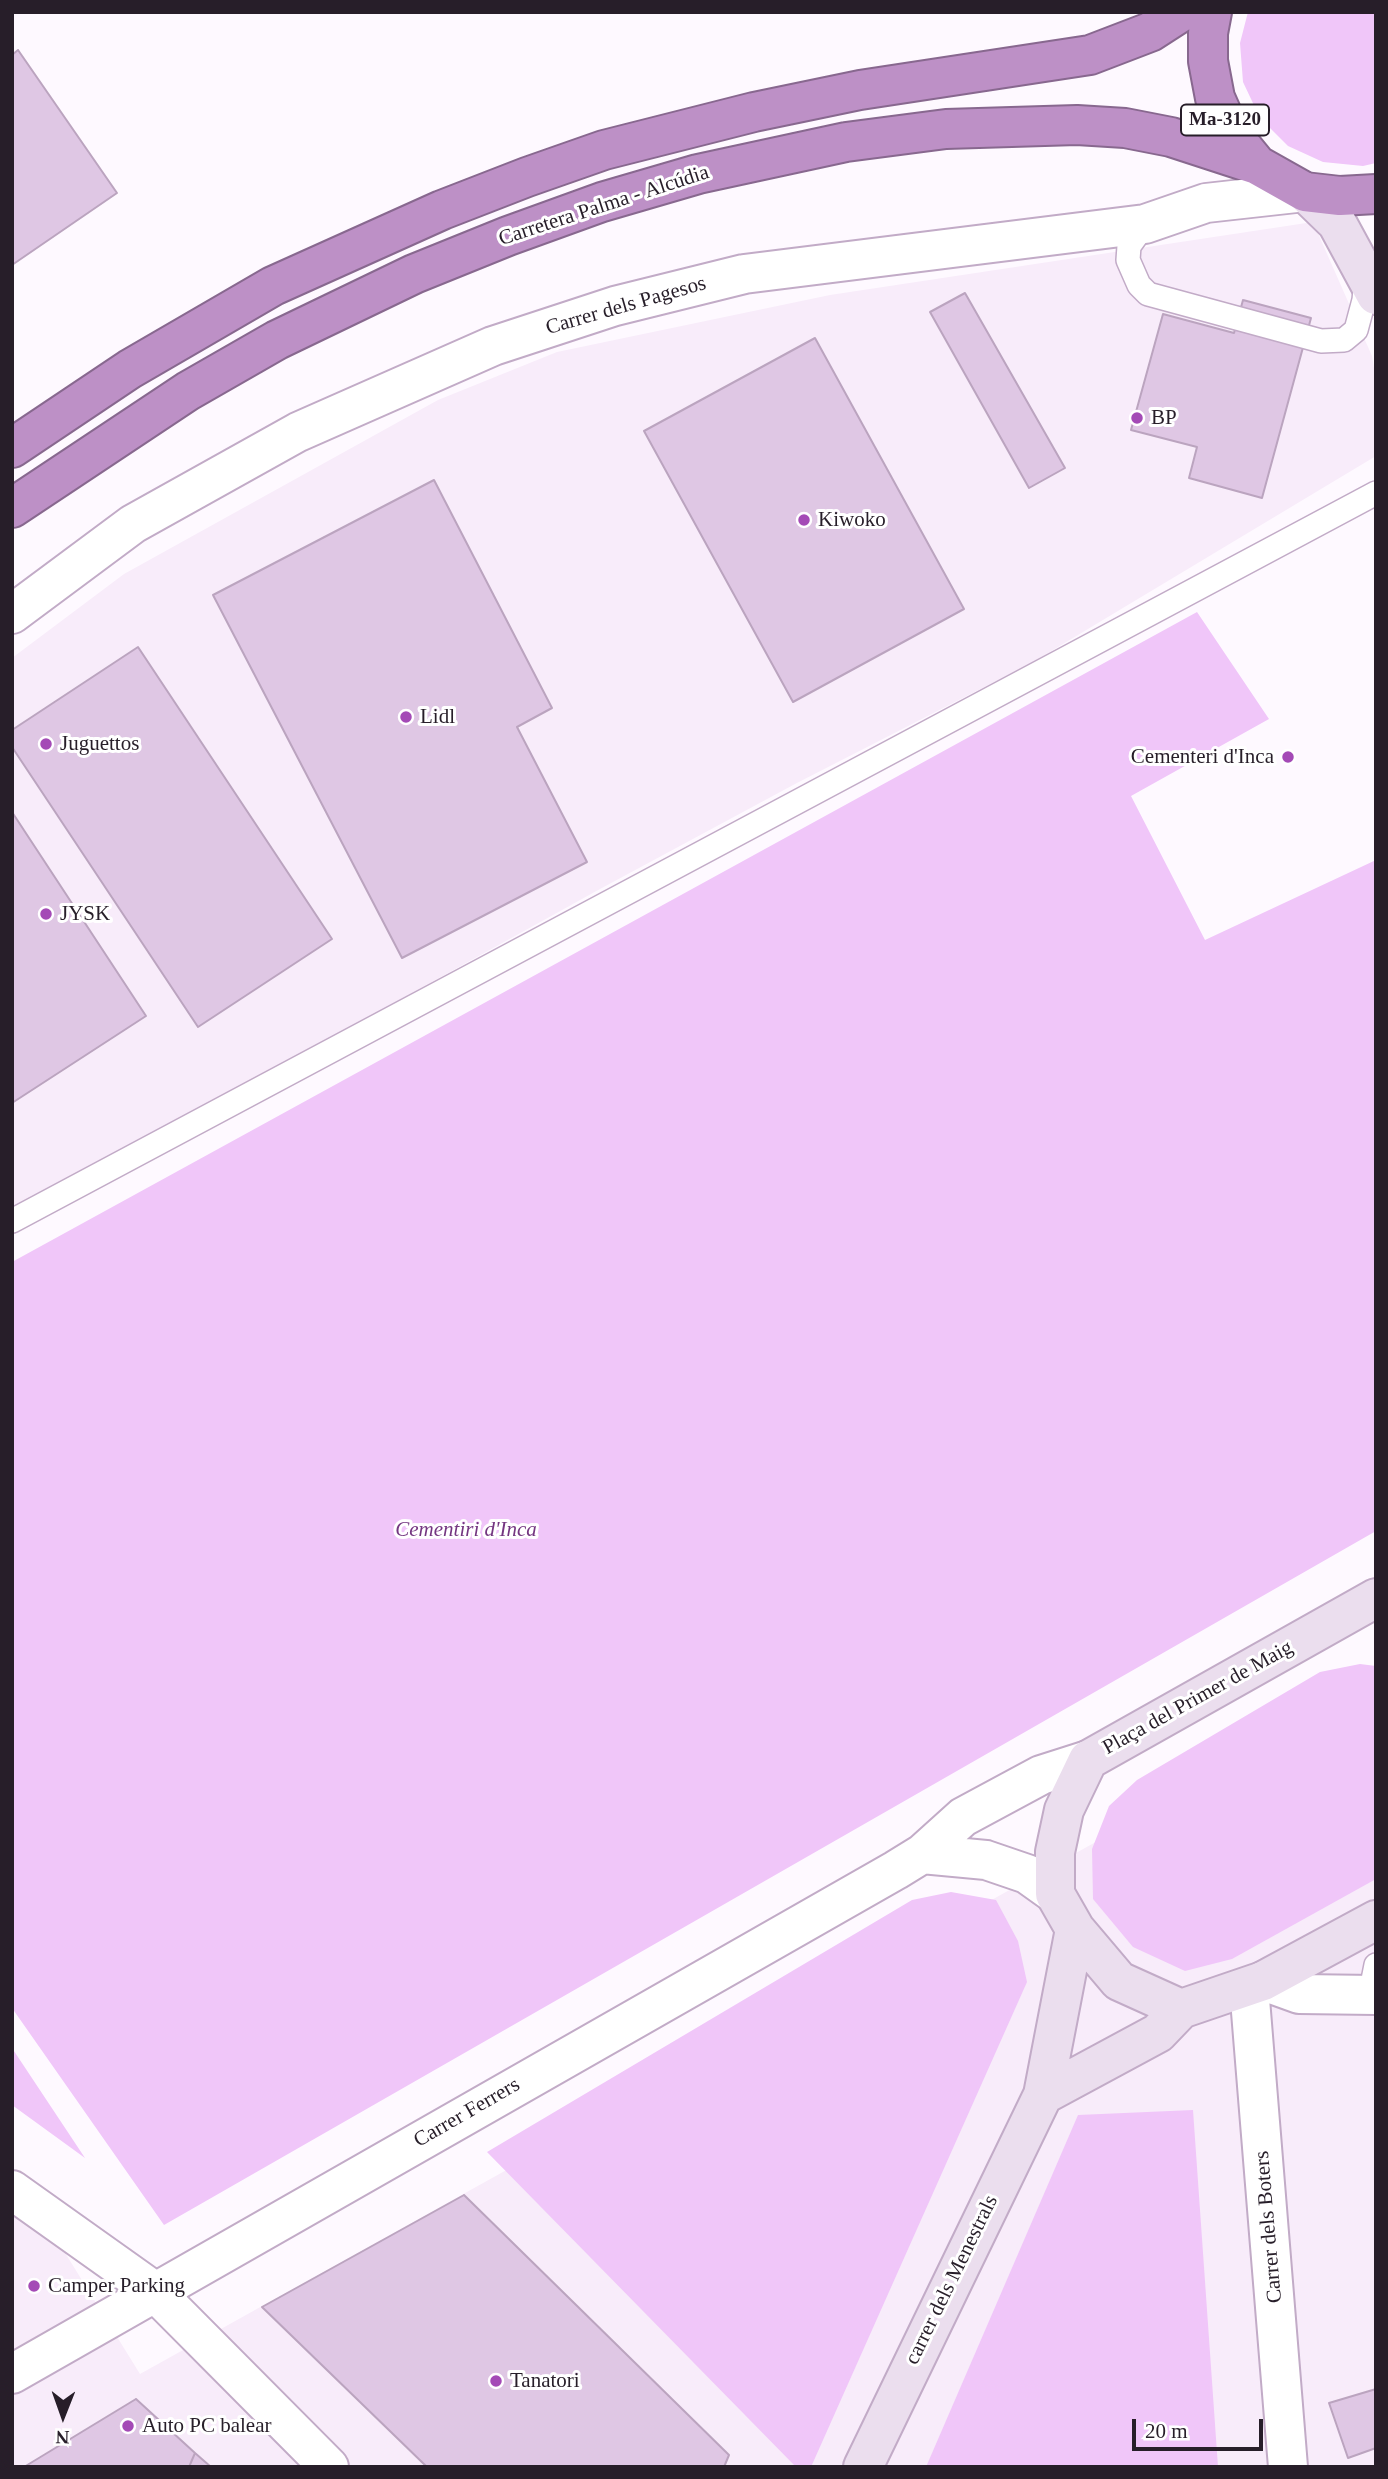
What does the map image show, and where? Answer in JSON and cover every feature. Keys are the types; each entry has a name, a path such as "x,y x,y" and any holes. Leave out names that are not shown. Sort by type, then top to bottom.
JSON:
{"highway":[{"path":"12,447 130,369 273,286 430,215 527,177 604,150 754,112 860,90 1090,55 1150,32 1181,12"},
{"name":"Ma-3120","path":"1212,12 1208,33 1208,61 1215,98 1230,132 1257,165 1305,192 1340,196 1376,194"},
{"name":"Carretera Palma - Alcúdia","path":"12,508 188,391 290,334 414,274 508,236 602,202 698,174 846,142 946,129 1063,125 1125,128 1171,137 1257,165"}],"street":[{"name":"Carrer dels Pagesos","path":"12,614 133,524 298,432 493,346 615,306 744,274 1146,223 1206,203 1305,192"},
{"path":"1305,192 1337,223 1371,284"},
{"path":"1321,1630 1376,1598"},
{"name":"Plaça del Primer de Maig","path":"1181,2009 1119,1981 1075,1929 1055,1894 1055,1852 1064,1811 1088,1759 1321,1630 1376,1629"},
{"name":"Carrer Ferrers","path":"12,2374 922,1854 963,1817 1041,1775 1088,1759"},
{"path":"922,1854 986,1860 1027,1874 1055,1894"},
{"path":"1043,2095 1158,2033 1181,2009 1256,1984 1376,1920"},
{"name":"carrer dels Menestrals","path":"863,2467 1043,2095 1075,1929"},
{"path":"1256,1984 1299,1994 1374,1985"},
{"name":"Carrer dels Boters","path":"1256,1984 1288,2467"},
{"path":"12,2190 154,2291 329,2467"}],"lane":[{"path":"1146,223 1134,236 1128,260 1139,285 1148,294 1321,341 1344,340 1356,330 1371,284"},
{"path":"12,1222 1376,492"}],"shaded area":[{"path":"1313,222 1372,356 1376,380 1376,456 1033,662 795,784 600,889 12,1214 12,658 124,574 438,400 557,352 830,295"},
{"path":"1376,1686 1376,2467 12,2467 12,2167 140,2374"}],"green space":[{"path":"1248,12 1376,12 1376,163 1363,166 1323,162 1288,146 1260,118 1243,82 1240,43"},
{"name":"Cementiri d'Inca","path":"1197,612 1269,719 1131,796 1205,940 1376,860 1376,1531 164,2225 12,2008 12,1262"},
{"path":"1360,1664 1376,1666 1376,1879 1232,1959 1185,1971 1133,1947 1093,1899 1092,1849 1109,1806 1137,1780 1320,1672"},
{"path":"951,1892 996,1900 1018,1941 1027,1982 811,2467 796,2467 487,2152 912,1900"},
{"path":"12,2048 85,2158 12,2105"},
{"path":"1193,2110 1218,2467 926,2467 1078,2115"}],"building":[{"path":"18,50 117,193 12,265 12,55"},
{"path":"965,293 1065,468 1029,488 930,312"},
{"path":"1243,300 1311,318 1262,498 1189,478 1197,447 1131,430 1163,314 1234,333"},
{"name":"Kiwoko","path":"815,338 964,609 793,702 644,431"},
{"name":"Lidl","path":"434,480 552,708 517,727 587,862 402,958 213,595"},
{"path":"138,647 332,939 198,1027 12,747 12,730"},
{"name":"JYSK","path":"12,812 146,1016 12,1103"},
{"name":"Tanatori","path":"464,2195 729,2455 724,2467 427,2467 262,2307"},
{"path":"1376,2389 1376,2448 1348,2458 1329,2403"},
{"name":"Auto PC balear","path":"136,2399 195,2453 189,2467 24,2467"},
{"path":"195,2453 211,2467 189,2467"}],"place":[{"name":"BP","path":"1137,418"},
{"name":"Kiwoko","path":"804,520"},
{"name":"Lidl","path":"406,717"},
{"name":"Juguettos","path":"46,744"},
{"name":"Cementeri d'Inca","path":"1288,757"},
{"name":"JYSK","path":"46,914"},
{"name":"Camper Parking","path":"34,2286"},
{"name":"Tanatori","path":"496,2381"},
{"name":"Auto PC balear","path":"128,2426"}]}
